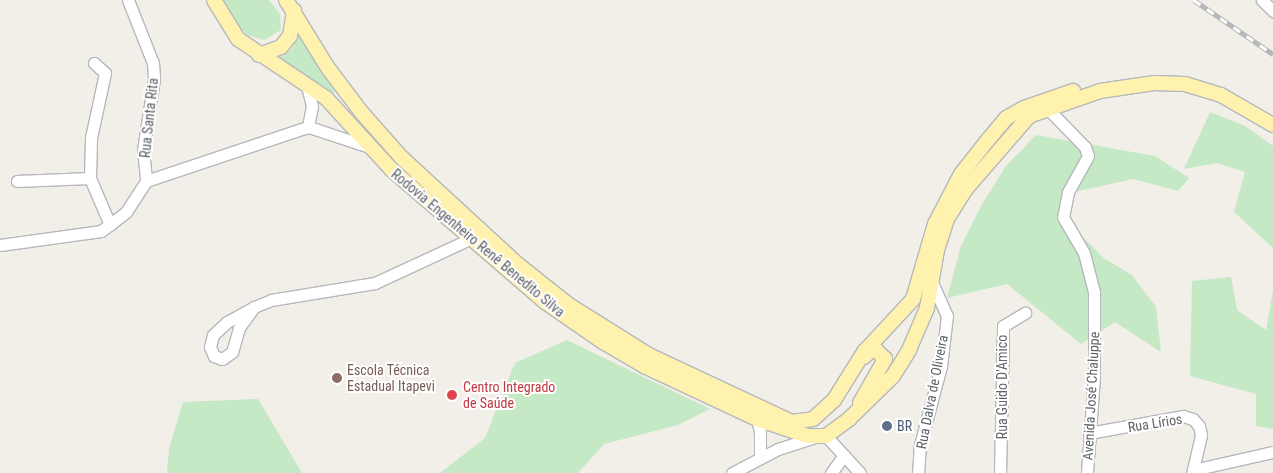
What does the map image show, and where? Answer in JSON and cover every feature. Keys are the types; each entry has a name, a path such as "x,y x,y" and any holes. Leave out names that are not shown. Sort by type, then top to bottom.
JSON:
{"main road":[{"name":"Rodovia Engenheiro Renê Benedito Silva","path":"214,0 228,28 259,55 307,86 347,118 369,147 392,170 544,302 603,342 646,367 757,419 797,434 821,436"},
{"name":"Rodovia Engenheiro Renê Benedito Silva","path":"290,5 346,93 402,158 516,263 569,305 650,355 792,422 813,419 834,400 864,352 913,299 935,224 961,174 1006,118 1049,98 1155,74 1191,77 1229,89 1273,115"},
{"path":"259,55 281,47 290,36 290,5"},
{"path":"821,436 855,413 893,376 909,350 927,308 937,250 947,219 965,190 1029,116 1072,99 1126,84 1185,84 1221,95 1273,125"},
{"path":"845,380 869,352 882,354 882,366 855,413"}],"street":[{"name":"Rua Santa Rita","path":"128,0 154,63 154,80 143,150 146,181"},
{"path":"1262,0 1273,10"},
{"path":"94,63 105,74 105,79 91,138 90,178 110,226"},
{"path":"307,86 312,106 308,128"},
{"name":"Avenida José Chaluppe","path":"1048,109 1086,147 1088,156 1068,192 1063,217 1084,253 1094,292 1094,377 1086,473"},
{"path":"0,245 86,235 110,226 126,212 146,181 308,128 369,147"},
{"path":"17,181 90,178"},
{"path":"254,307 239,328 232,352 222,359 214,356 210,347 213,335 226,322 254,307 296,294 375,283 472,238"},
{"name":"Rua Dalva de Oliveira","path":"918,473 920,445 941,366 947,316 932,284"},
{"name":"Rua Guido D'Amico","path":"1001,471 1003,326 1025,313"},
{"name":"Rua Lírios","path":"1089,432 1183,416 1194,419 1200,426 1201,435 1193,472"},
{"path":"757,419 760,432 760,458"},
{"path":"732,473 760,458 821,436 844,455 860,473"},
{"path":"1193,472 1273,452"},
{"path":"831,473 844,455"}],"green space":[{"path":"222,0 269,0 280,14 281,30 264,40 247,35 228,14"},
{"path":"298,33 336,94 275,56 283,56 292,49"},
{"path":"1210,112 1245,126 1273,146 1273,248 1234,212 1245,172 1217,163 1184,169"},
{"path":"1036,135 1155,156 1189,178 1178,191 1133,179 1070,193 1068,223 1105,259 1132,275 1156,307 1161,352 1115,322 1081,344 1007,284 947,298 961,246 981,206 1006,166"},
{"path":"1231,277 1237,310 1266,330 1273,291 1273,429 1256,426 1256,394 1190,376 1192,281"},
{"path":"567,340 710,409 678,425 604,444 578,473 440,473 485,438 515,363"},
{"path":"258,399 302,473 167,473 169,449 183,402"}],"railway":[{"path":"1194,0 1273,54"}],"place":[{"name":"Escola Técnica Estadual Itapevi","path":"337,378"},
{"name":"Centro Integrado de Saúde","path":"452,395"},
{"name":"BR","path":"887,426"}]}
